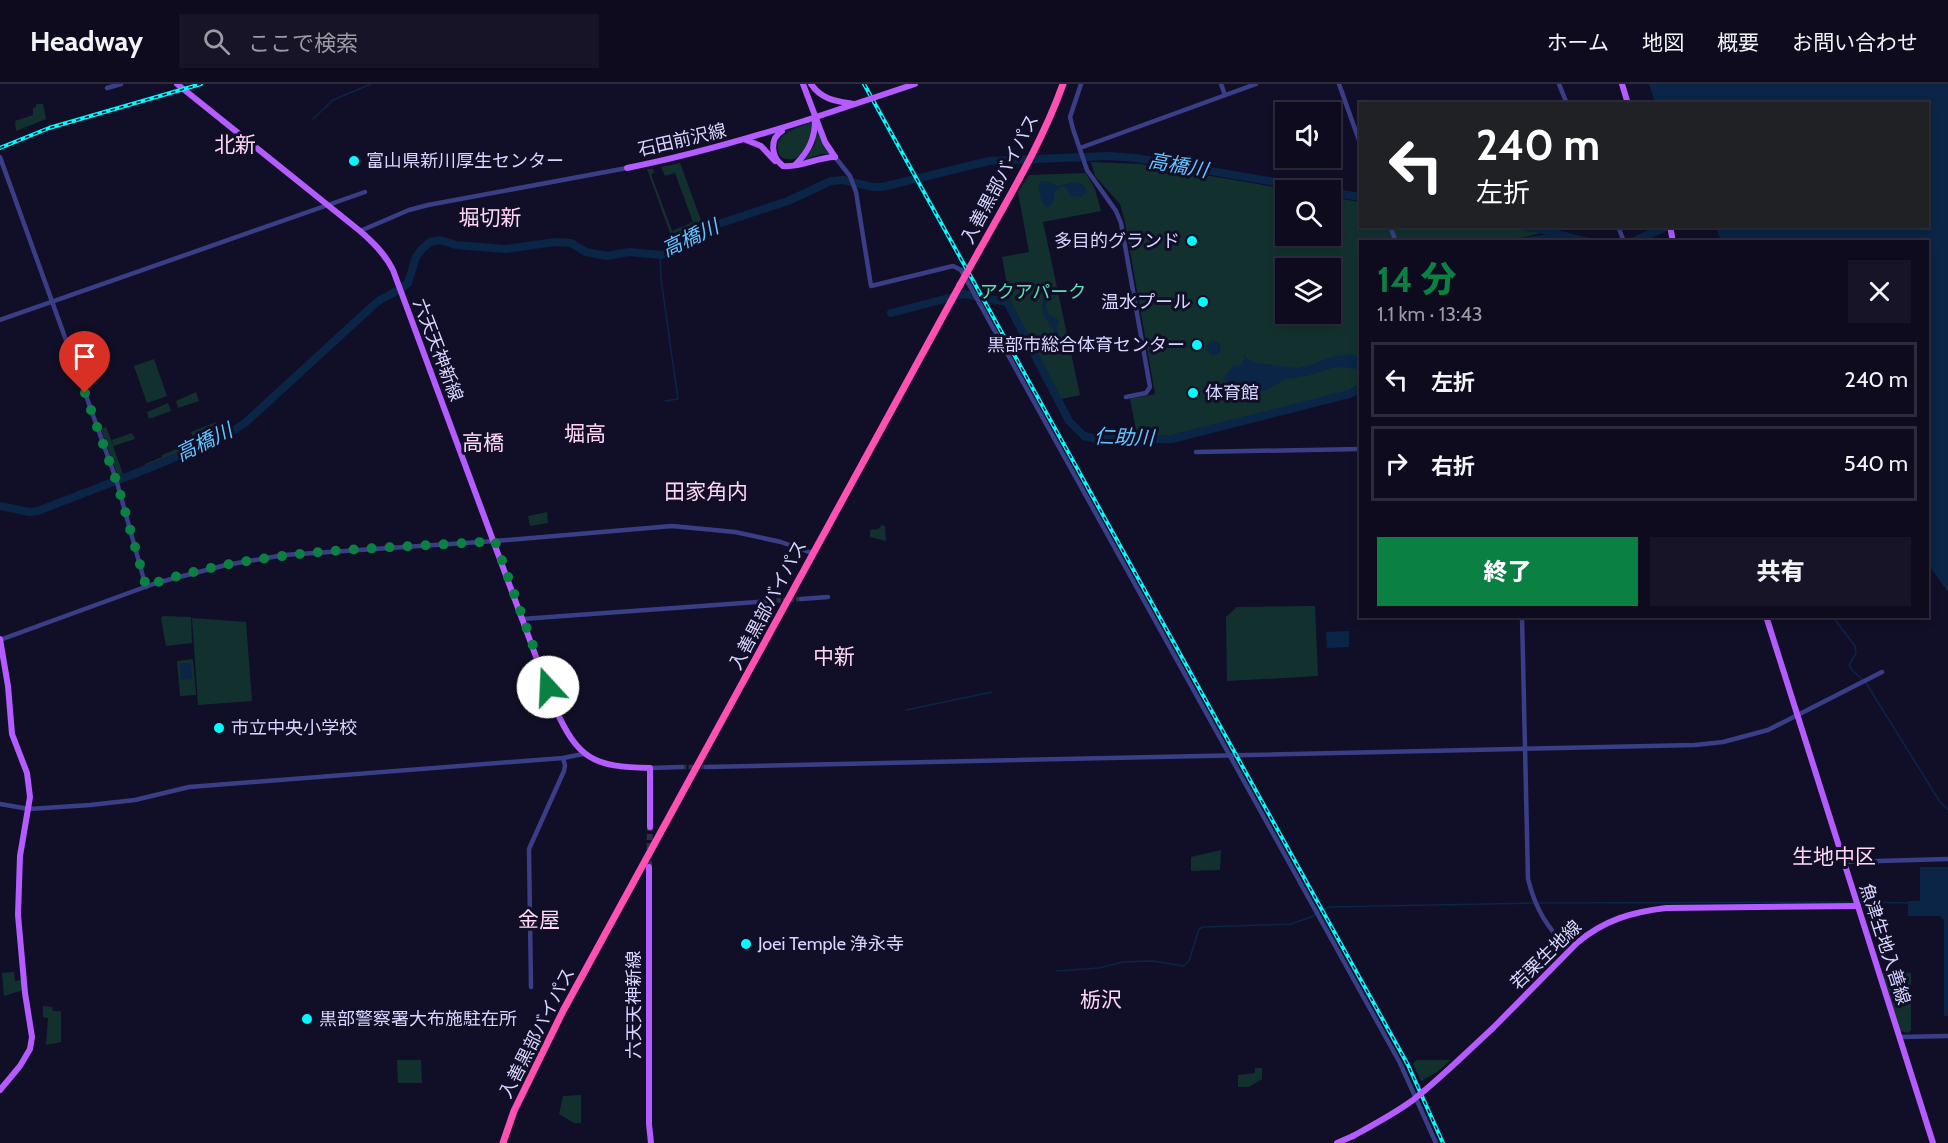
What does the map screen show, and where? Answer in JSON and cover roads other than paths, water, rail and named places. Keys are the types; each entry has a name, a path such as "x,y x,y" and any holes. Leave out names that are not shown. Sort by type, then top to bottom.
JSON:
{"highway":[{"name":"入善黒部バイパス","path":"503,1143 514,1111 563,1011 1033,153 1055,107 1063,84"}],"main road":[{"name":"六天天神新線","path":"177,84 360,231 377,246 393,270 559,717 567,735 583,754"},
{"path":"803,84 825,142 836,157"},
{"name":"石田前沢線","path":"811,84 826,99 838,103 854,104"},
{"name":"石田前沢線","path":"627,168 676,159 744,140 915,84"},
{"path":"1622,84 1627,102"},
{"path":"793,166 812,143 815,116"},
{"name":"石田前沢線","path":"779,163 773,148 775,137 778,132 796,123"},
{"name":"石田前沢線","path":"744,140 761,146 773,161 783,166 793,166 825,157 836,157"},
{"name":"魚津生地入善線","path":"1767,618 1933,1143"},
{"path":"0,640 8,686 12,734 27,773 30,797 20,856 18,915 25,993 32,1037 30,1048 20,1066 0,1090"},
{"path":"583,754 608,764 650,768 650,826"},
{"name":"六天天神新線","path":"649,867 651,1143"},
{"name":"若栗生地線","path":"1336,1143 1384,1119 1435,1083 1569,951 1593,930 1604,924 1644,910 1857,906"}],"street":[{"path":"107,88 121,84"},
{"path":"1081,84 1070,117 1086,167 1095,184 1116,211 1121,223 1150,387 1146,393 1126,397"},
{"path":"1221,84 1225,95"},
{"path":"1080,148 1256,84"},
{"path":"1339,84 1359,140"},
{"path":"1558,84 1566,102"},
{"path":"0,157 116,479 146,586"},
{"path":"836,157 854,187 862,222 871,286 953,266 961,270 1400,1064 1436,1143"},
{"path":"360,231 408,210 627,168"},
{"path":"0,320 365,192"},
{"path":"1196,452 1359,449"},
{"path":"0,640 146,586 214,568 284,555 672,526 698,527 756,536 812,553"},
{"path":"801,599 828,597"},
{"path":"522,619 770,601"},
{"path":"1522,618 1528,879 1533,900 1540,915 1569,951"},
{"path":"706,767 1695,745 1723,742 1767,730 1882,672"},
{"path":"0,804 28,809 135,800 189,787 563,758 583,754"},
{"path":"531,987 529,849 564,771 563,758"},
{"path":"650,768 682,767"},
{"path":"1843,862 1948,859"},
{"path":"1899,1037 1948,1036"}],"water":[{"path":"1649,84 1948,84 1948,592 1929,565 1929,240 1721,240 1716,228 1929,228 1929,102 1655,102"},
{"path":"1041,181 1057,186 1078,183 1087,191 1082,197 1070,196 1067,189 1062,186 1055,192 1050,206 1045,207 1039,191"},
{"path":"1045,290 1055,292 1048,292 1046,307 1049,314 1059,321 1056,328 1059,333 1057,339 1062,349 1057,352 1053,348 1055,339 1053,329 1043,314"},
{"path":"1211,341 1217,341 1221,348 1217,355 1211,355 1207,351 1207,345"},
{"path":"1350,354 1359,358 1359,369 1335,367 1311,375 1286,379 1242,399 1227,396 1225,388 1236,395 1240,389 1222,379 1234,365 1242,364 1245,355 1246,358 1256,363 1297,368 1331,357"},
{"path":"1349,631 1349,647 1327,648 1326,632"},
{"path":"180,663 191,663 192,679 181,680"},
{"path":"1920,867 1948,867 1948,1016 1944,1016 1944,920 1940,916 1908,916 1908,901 1920,901"}],"waterway":[{"path":"313,119 333,100 371,84"},
{"name":"高橋川","path":"0,506 29,512 38,511 160,464 231,432 245,423 377,302 408,283 416,257 430,242 440,240 456,245 506,249 555,242 571,243 586,252 607,256 629,252 662,255 675,251 697,233 715,225 788,201 831,181 843,180 882,187 989,161 1109,156 1135,158 1275,182"},
{"name":"高橋川","path":"1341,194 1359,197"},
{"name":"高橋川","path":"1535,228 1581,240"},
{"name":"高橋川","path":"1636,240 1664,228"},
{"name":"仁助川","path":"1534,240 1560,237"},
{"path":"660,255 661,279 678,399 665,401"},
{"name":"仁助川","path":"891,313 964,294 1007,302 1069,421 1084,436 1097,439 1172,439 1349,394 1359,389"},
{"path":"1834,618 1855,646 1856,653 1849,665 1862,679"},
{"path":"1866,683 1940,802 1948,810"},
{"path":"906,710 992,692"},
{"path":"1539,903 1855,902"},
{"path":"1860,902 1909,903"},
{"path":"1057,971 1099,968 1123,962 1153,961 1183,966 1189,961 1199,929 1203,927 1291,924 1329,907 1534,903"}],"tunnel":[{"path":"770,601 801,599"},
{"path":"682,767 706,767"},
{"path":"649,867 650,827"}],"railway":[{"path":"0,148 49,128 201,84"},
{"path":"864,84 1408,1065 1443,1143"}],"place":[{"name":"富山県新川厚生センター","path":"354,161"},
{"name":"多目的グランド","path":"1192,241"},
{"name":"温水プール","path":"1203,302"},
{"name":"黒部市総合体育センター","path":"1197,345"},
{"name":"体育館","path":"1193,393"},
{"name":"市立中央小学校","path":"219,728"},
{"name":"Joei Temple 浄永寺","path":"746,944"},
{"name":"黒部警察署大布施駐在所","path":"307,1019"}],"district":[{"name":"北新","path":"235,144"},
{"name":"堀切新","path":"490,217"},
{"name":"堀高","path":"585,433"},
{"name":"高橋","path":"483,442"},
{"name":"田家角内","path":"706,491"},
{"name":"中新","path":"834,656"},
{"name":"生地中区","path":"1834,856"},
{"name":"金屋","path":"539,919"},
{"name":"栃沢","path":"1101,999"}],"park label":[{"name":"アクアパーク","path":"1033,292"}]}
